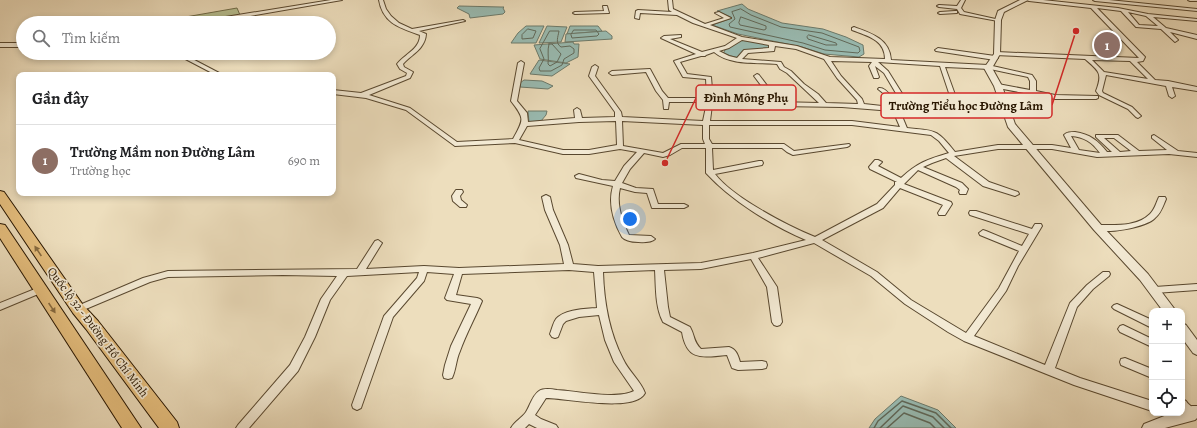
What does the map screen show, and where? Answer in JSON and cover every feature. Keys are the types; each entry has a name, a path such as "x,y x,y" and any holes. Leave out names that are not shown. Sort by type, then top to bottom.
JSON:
{"highway":[{"name":"Quốc lộ 32 - Đường Hồ Chí Minh","path":"0,195 78,309 92,325 170,428"},
{"name":"Quốc lộ 32 - Đường Hồ Chí Minh","path":"0,228 132,428"}],"street":[{"path":"243,16 340,0"},
{"path":"361,95 410,75 410,72 402,68 400,64 417,49 423,39 421,33 400,27 392,21 383,9 382,0"},
{"path":"576,11 606,12 602,0"},
{"path":"670,0 671,10 677,14 741,38 797,48 826,58 876,62 888,61 988,67 1030,76 1034,85 1033,90 1029,92"},
{"path":"961,10 963,0"},
{"path":"988,67 996,56 998,20 1001,11 1025,0"},
{"path":"1029,0 1197,20"},
{"path":"1095,0 1197,10"},
{"path":"1190,0 1197,0"},
{"path":"939,6 998,20"},
{"path":"938,50 996,56 1087,58 1133,61 1141,60 1142,57 1093,7"},
{"path":"940,13 961,10"},
{"path":"1123,10 1138,26 1162,28 1197,37"},
{"path":"637,18 638,12 677,14"},
{"path":"706,25 729,18 717,13"},
{"path":"1148,15 1175,40"},
{"path":"1179,18 1197,26"},
{"path":"411,31 463,21"},
{"path":"854,29 871,36 882,43 887,49 888,61"},
{"path":"680,36 664,38 703,55"},
{"path":"741,38 703,55 677,61 685,76 709,78 710,102 706,123 706,139 709,146 710,174 727,190 745,203 795,232 833,249 874,274 908,302 928,316 968,338 1049,369 1078,382 1095,388 1116,392 1149,405"},
{"path":"739,59 746,51 770,51 772,50 772,43"},
{"path":"0,45 16,45"},
{"path":"716,50 723,56 779,63 782,68 789,72 802,85 816,95 824,104"},
{"path":"826,58 839,77 860,100 861,106"},
{"path":"1087,58 1102,72 1104,79 1099,91 1101,94 1130,108 1138,116"},
{"path":"191,60 214,72"},
{"path":"1133,61 1153,80"},
{"path":"876,62 872,66 876,77"},
{"path":"876,62 886,72 900,95"},
{"path":"515,141 525,124 524,113 514,101 521,63"},
{"path":"942,65 959,114"},
{"path":"595,67 592,76 616,108 619,120 620,147"},
{"path":"612,73 646,67 659,91 666,100 666,108"},
{"path":"988,67 998,86 1011,125 1098,228 1140,272 1168,308"},
{"path":"1102,72 1197,89"},
{"path":"758,76 769,92 775,105"},
{"path":"1168,83 1172,96"},
{"path":"998,86 1055,97 1096,97"},
{"path":"881,89 885,92 896,109 904,129"},
{"path":"336,92 361,95 408,109 455,144 515,141 563,152 589,152 620,147 666,155 677,147 783,146 789,151 796,152 847,144"},
{"path":"666,100 775,105 824,104 896,109"},
{"path":"578,110 579,120"},
{"path":"525,124 579,120 665,120 706,123 852,123 904,129 938,135 951,155 986,184 1015,194"},
{"path":"1077,152 1070,143 1067,135 1083,135 1089,137 1105,155"},
{"path":"1119,155 1098,136 1116,136 1138,154"},
{"path":"1154,137 1176,153"},
{"path":"78,309 114,295 154,276 168,274 244,272 344,274 424,269 458,271 569,267 598,268 701,266 753,256 815,240 880,206 900,183 917,167 933,160 951,155 998,147 1030,147 1052,148 1105,155 1176,153 1196,158"},
{"path":"642,151 628,165 618,184 614,196 615,207 625,236 630,239 652,239"},
{"path":"878,162 873,167 900,183 948,204 942,213"},
{"path":"710,174 759,163"},
{"path":"917,167 960,185 964,189 963,192"},
{"path":"579,176 602,182 618,184 635,190 650,191 655,206 684,206"},
{"path":"459,192 456,196 457,201 463,205"},
{"path":"546,196 547,207 556,224 567,255 569,267"},
{"path":"1098,228 1123,227 1148,222 1159,210 1162,199"},
{"path":"968,338 1003,289 1036,230 1029,230 973,213"},
{"path":"983,233 1024,250"},
{"path":"360,272 378,243"},
{"path":"753,256 772,288 777,322"},
{"path":"659,267 663,307 666,319 687,330 689,343 693,349 699,353 729,351 732,354 736,365 738,366 762,366"},
{"path":"517,428 529,417 539,398 543,394 584,396 612,400 630,398 638,395 639,391 620,363 615,352 602,311 599,294 598,268"},
{"path":"357,405 389,316 421,279 424,269"},
{"path":"448,375 454,348 477,298 450,298 458,271"},
{"path":"242,428 294,368 310,337 326,299 344,274"},
{"path":"1049,369 1073,305 1090,286 1106,274"},
{"path":"1155,290 1197,286"},
{"path":"0,307 40,290"},
{"path":"1117,307 1149,323"},
{"path":"555,334 559,322 563,318 578,313 602,311"},
{"path":"1123,329 1149,342"},
{"path":"1185,332 1197,350"},
{"path":"1125,362 1149,373"},
{"path":"1149,428 1169,416"},
{"path":"529,417 537,423 552,428"}],"green space":[{"path":"237,8 240,15 234,16 191,16"}],"water":[{"path":"742,4 748,9 782,23 823,29 846,37 863,45 864,54 859,57 824,54 802,47 738,34 712,25 732,18 717,11"},
{"path":"459,6 504,7 505,12 503,14 470,18 469,14 457,8"},
{"path":"526,26 544,26 536,43 511,43 518,33"},
{"path":"547,26 567,27 561,42 539,43"},
{"path":"570,26 598,26 602,31 567,34"},
{"path":"606,31 612,36 612,39 565,42 566,34"},
{"path":"743,39 770,44 771,49 756,51 744,50 739,58 723,54 724,50"},
{"path":"573,42 574,44 579,44 578,57 566,63 540,59 534,45"},
{"path":"539,60 570,64 552,76 530,74"},
{"path":"524,80 542,81 553,86 548,89 520,87 520,83"},
{"path":"528,111 547,111 546,115 541,121 529,122"},
{"path":"901,396 938,410 956,428 869,428 875,419"}],"place":[{"name":"Trường Tiểu học Đường Lâm","path":"1076,31"},
{"name":"Trường Mầm non Đường Lâm","path":"1107,45"},
{"name":"Đình Mông Phụ","path":"665,163"}]}
